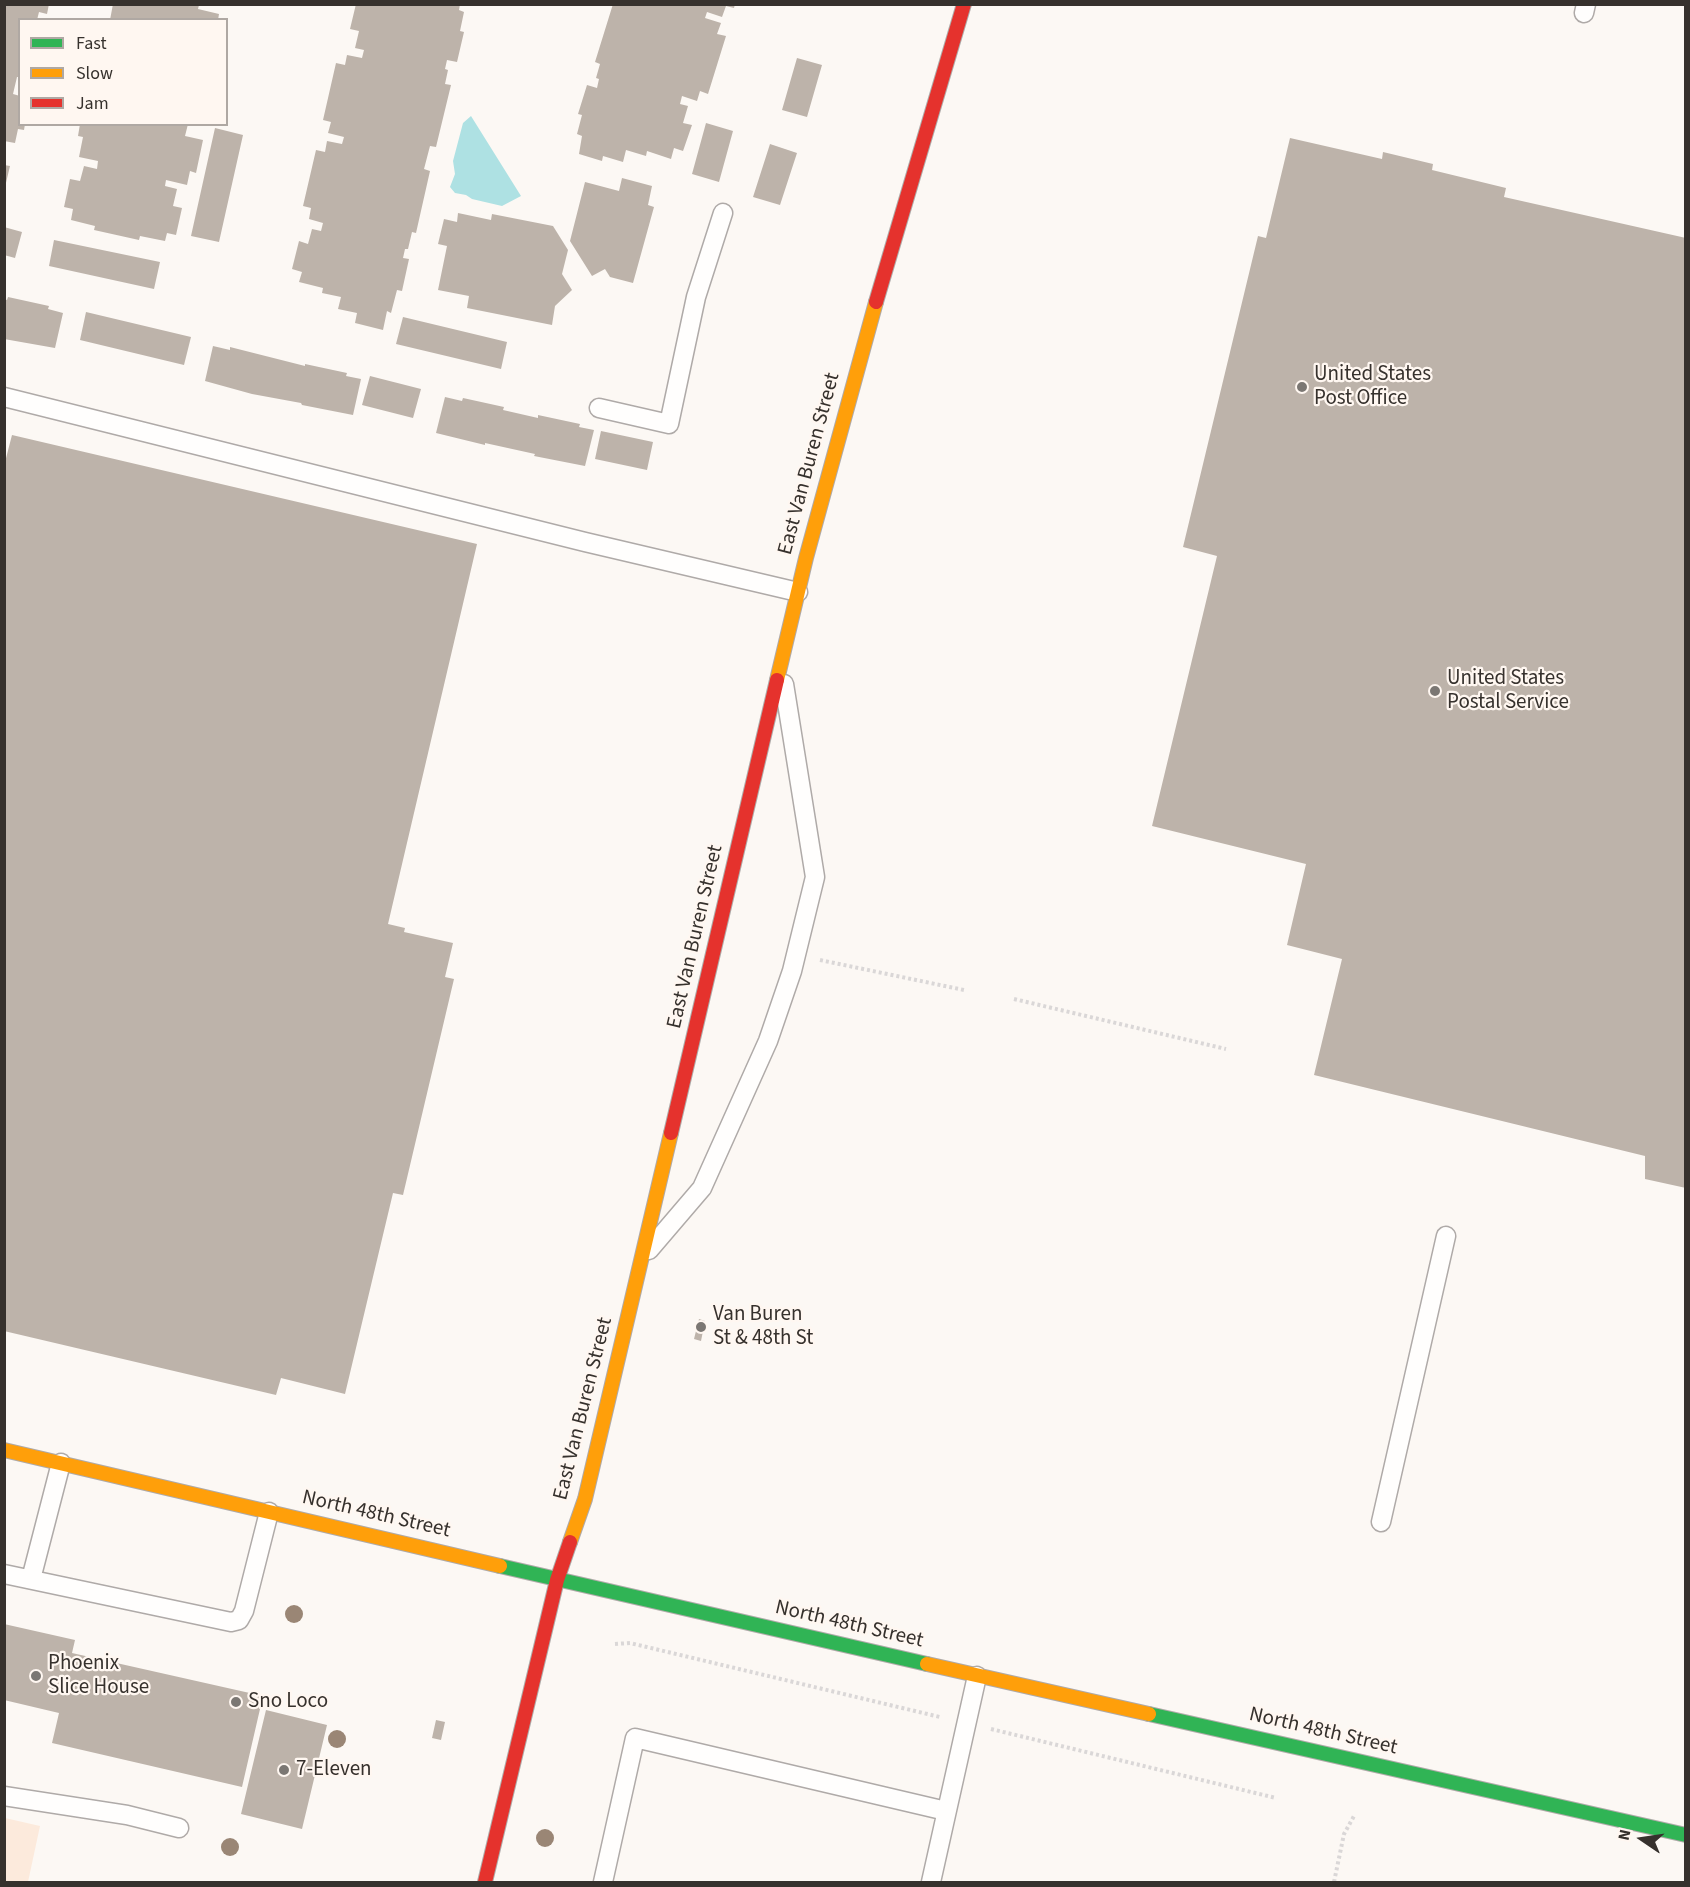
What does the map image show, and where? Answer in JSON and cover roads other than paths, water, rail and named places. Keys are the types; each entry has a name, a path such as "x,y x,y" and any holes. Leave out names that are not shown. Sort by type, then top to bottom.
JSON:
{"main road":[{"name":"East Van Buren Street","path":"485,1882 557,1580 585,1499 798,592 858,363 964,4"},
{"name":"North 48th Street","path":"4,1450 557,1580 1686,1835"}],"lane":[{"path":"599,408 669,424 696,297 723,213"},
{"path":"4,397 585,542 798,592"},
{"path":"642,1258 702,1188 707,1178 768,1041 792,971 815,877 781,665"},
{"path":"1381,1522 1446,1236"},
{"path":"31,1580 61,1463"},
{"path":"4,1574 231,1622 239,1620 244,1611 269,1512"},
{"path":"931,1882 978,1676"},
{"path":"603,1882 635,1738 946,1810"},
{"path":"4,1796 127,1815 179,1828"}],"water":[{"path":"471,116 521,196 502,206 455,193 450,187 455,174 453,161 463,123"}],"place":[{"name":"United States Post Office","path":"1302,387"},
{"name":"United States Postal Service","path":"1435,691"},
{"name":"Van Buren St & 48th St","path":"701,1327"},
{"name":"Phoenix Slice House","path":"36,1676"},
{"name":"Sno Loco","path":"236,1702"},
{"name":"7-Eleven","path":"284,1770"}]}
